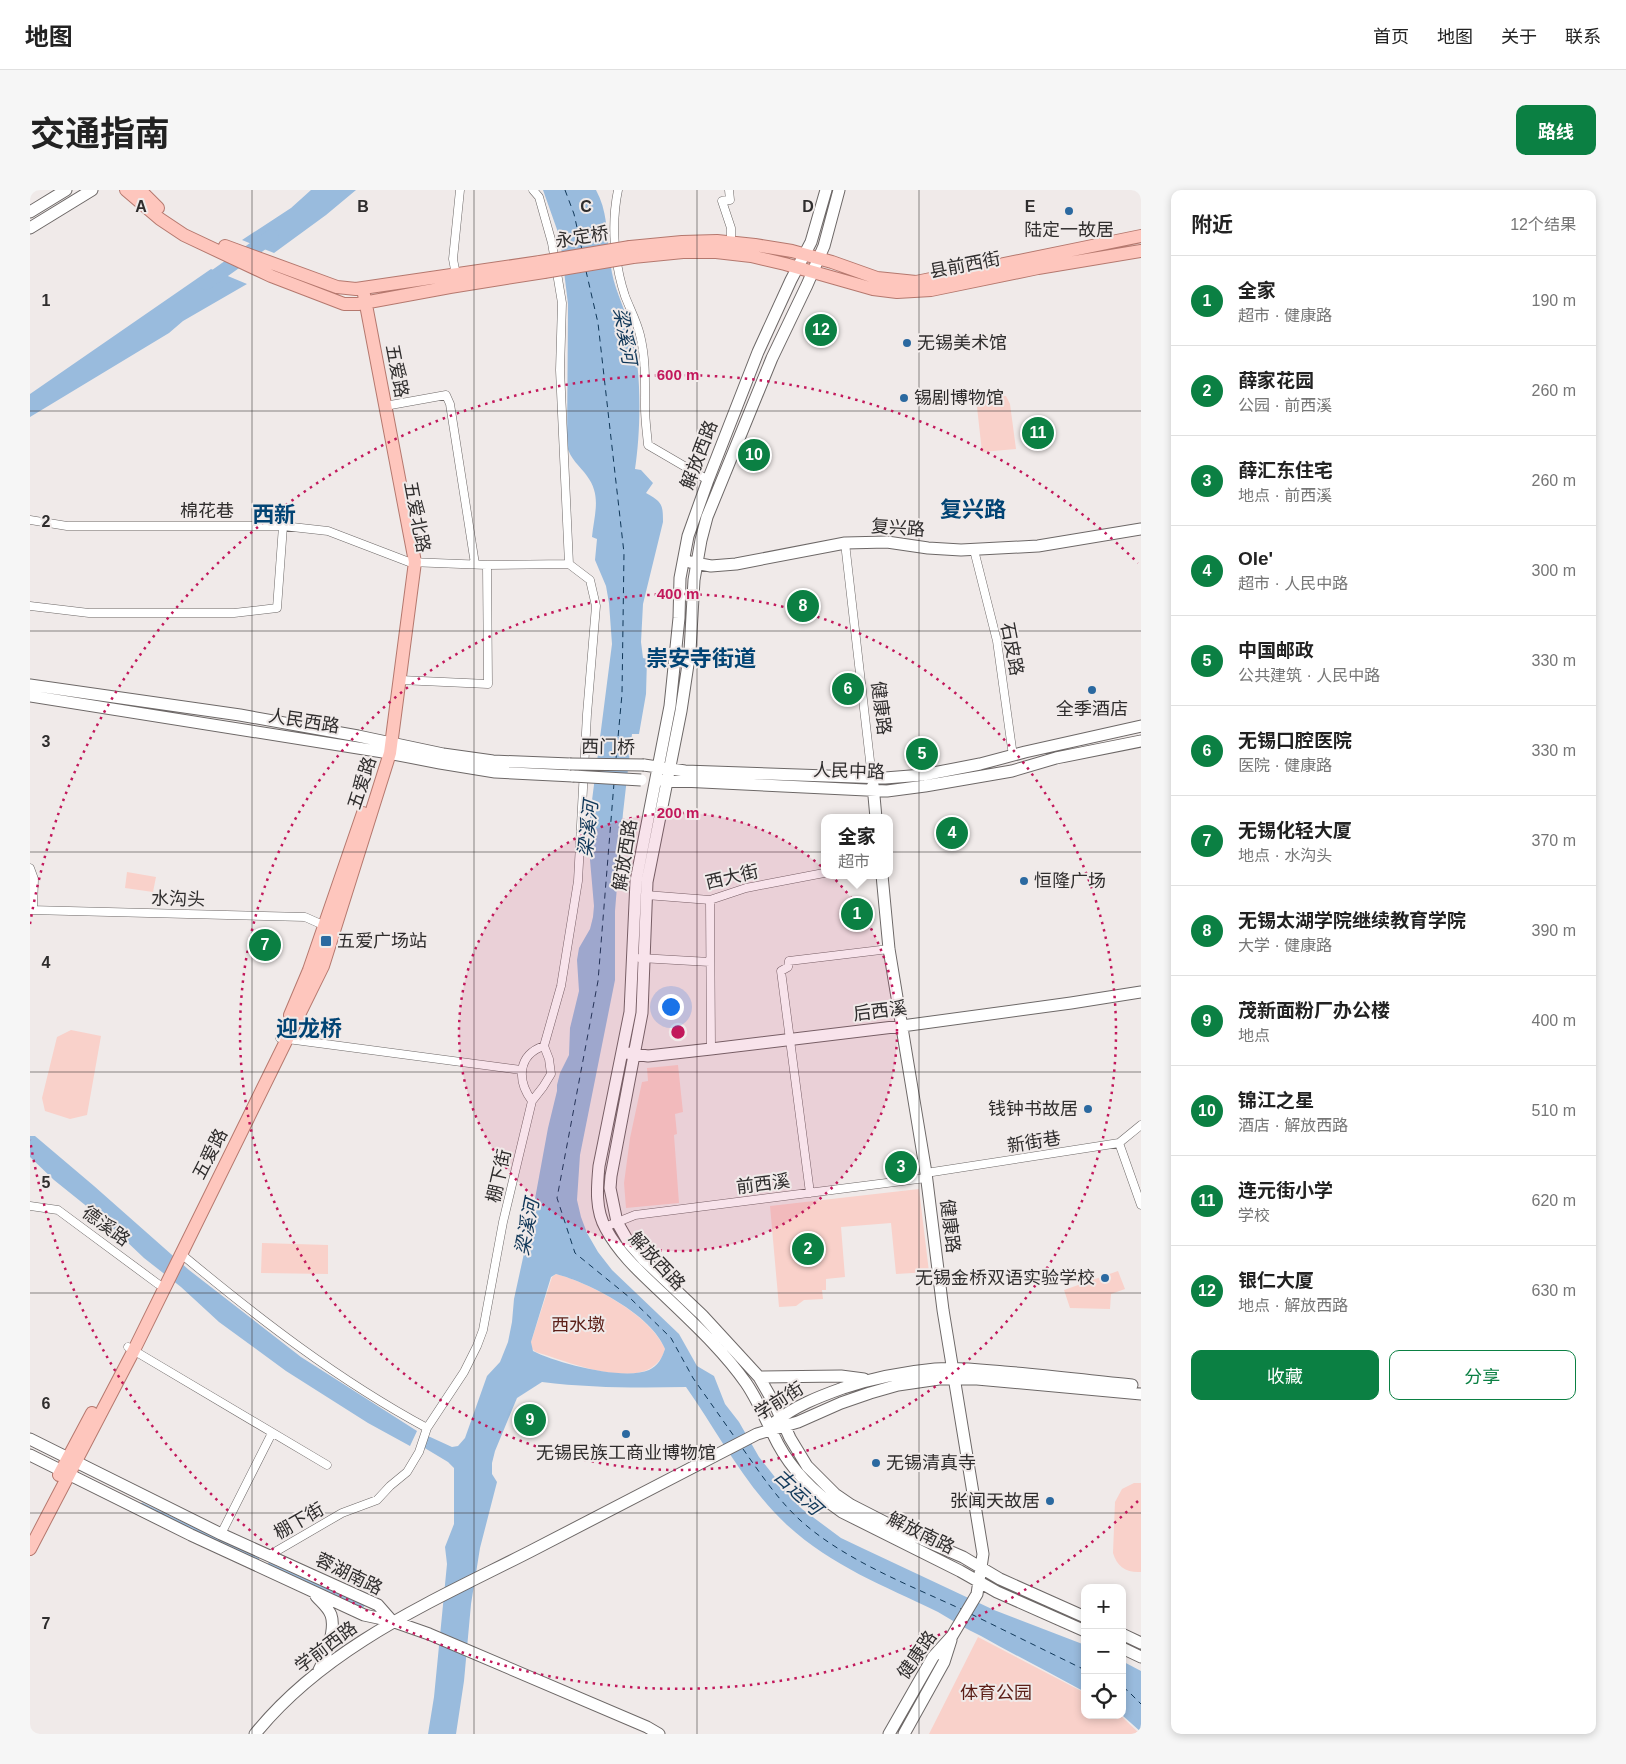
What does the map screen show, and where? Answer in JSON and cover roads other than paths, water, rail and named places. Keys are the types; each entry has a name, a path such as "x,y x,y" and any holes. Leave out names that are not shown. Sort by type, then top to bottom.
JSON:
{"main road":[{"path":"30,212 66,190"},
{"path":"30,228 92,190"},
{"path":"126,190 160,219 184,235 272,270 344,304 362,303 450,287 542,267"},
{"path":"140,190 165,214 215,246"},
{"name":"解放西路","path":"665,767 679,618 680,578 688,536 758,352 810,242 826,190"},
{"name":"解放西路","path":"783,1422 759,1377 702,1315 644,1260 629,1243 618,1222 610,1188 642,1013 636,881 665,767 682,711 690,651 696,563 708,517 772,358 824,246 839,190"},
{"name":"县前西街","path":"632,252 682,242 717,241 755,245 819,258 877,278 916,282 1141,236"},
{"name":"县前西街","path":"632,252 716,252 751,256 797,267 873,290 897,292 931,290 1038,268 1141,251"},
{"name":"永定桥","path":"542,267 632,252"},
{"path":"272,270 338,287 360,289 456,275 542,267"},
{"name":"五爱北路","path":"360,289 412,562 388,748"},
{"name":"五爱路","path":"162,1280 284,1038 323,966 388,748 400,680 412,562 386,406 362,303"},
{"name":"复兴路","path":"683,561 711,566 736,564 844,543 887,542 928,548 974,550 1038,546 1141,529"},
{"name":"人民西路","path":"30,685 240,715 388,748 440,763 495,772 573,776"},
{"name":"人民西路","path":"30,696 388,748 493,761 570,764"},
{"name":"人民中路","path":"644,765 685,771 884,778 922,775 980,764 1141,726"},
{"name":"人民中路","path":"642,780 887,791 1012,771 1056,758 1141,741"},
{"name":"五爱路","path":"284,1038 388,748"},
{"name":"西门桥","path":"570,764 644,765"},
{"name":"西门桥","path":"573,776 642,780"},
{"name":"健康路","path":"872,778 876,814"},
{"name":"解放西路","path":"662,780 630,1012 613,1089 598,1179 598,1207 605,1227 619,1250 637,1270 693,1323 745,1383 770,1428"},
{"name":"健康路","path":"882,879 889,949 926,1176 943,1310 983,1554 976,1594 952,1636 933,1657 889,1734"},
{"name":"后西溪","path":"622,1052 648,1056 711,1049 902,1026 1141,992"},
{"path":"30,1549 72,1459 131,1348 162,1280"},
{"name":"学前街","path":"783,1422 791,1409 826,1394 869,1380 937,1369 976,1379 1141,1394"},
{"name":"学前街","path":"499,1567 757,1434 783,1422 879,1390 939,1379 954,1374 1024,1374 1141,1386"},
{"path":"759,1377 841,1376 869,1380"},
{"name":"解放南路","path":"783,1422 807,1466 834,1494 882,1521 964,1557 1000,1579 1081,1615"},
{"name":"解放南路","path":"770,1428 792,1467 827,1502 842,1512 997,1592 1081,1629"},
{"name":"蓉湖南路","path":"30,1439 221,1534 378,1605 392,1621"},
{"name":"蓉湖南路","path":"30,1455 311,1591 364,1615 392,1621"},
{"path":"30,1530 65,1473"},
{"path":"261,1568 268,1556"},
{"name":"学前西路","path":"255,1734 318,1671 392,1621 499,1567"},
{"path":"311,1591 326,1607 331,1616 332,1631 325,1658 318,1671"},
{"path":"392,1621 479,1655 646,1731 659,1734"},
{"name":"健康路","path":"904,1734 944,1662 952,1636"},
{"path":"1126,1636 1141,1643"},
{"path":"1126,1650 1141,1656"}],"street":[{"path":"456,275 453,259 460,190"},
{"path":"532,1102 524,1088 521,1070 530,1056 538,1048 544,1046 562,986 578,881 587,714 596,606 590,580 569,564 560,370 562,303 552,244 539,197 533,190"},
{"path":"618,190 614,226 620,273 625,294 640,334 646,370 645,409 648,445 708,480"},
{"path":"729,190 730,200 722,200 731,228 731,243"},
{"path":"386,406 446,395 450,404 475,564"},
{"name":"棉花巷","path":"30,520 67,526 283,526 328,531 412,562 487,565 569,564"},
{"path":"30,606 89,613 234,613 277,608 283,526"},
{"name":"健康路","path":"844,543 872,778"},
{"name":"石皮路","path":"974,550 997,641 1014,756"},
{"path":"400,680 488,684 487,565"},
{"path":"30,868 34,879 31,910"},
{"name":"西大街","path":"646,895 710,900 746,888 821,874"},
{"path":"710,900 711,1049"},
{"name":"水沟头","path":"31,910 305,916 323,925"},
{"path":"810,1193 781,971 788,967 789,961 889,949"},
{"path":"638,958 710,962"},
{"path":"284,1038 521,1070"},
{"name":"棚下街","path":"268,1556 342,1513 377,1500 407,1472 419,1452 427,1428 464,1372 480,1338 503,1222 532,1102 551,1074 549,1059 544,1046"},
{"path":"1141,1125 1119,1143 1141,1205"},
{"name":"新街巷","path":"926,1176 1119,1143"},
{"name":"前西溪","path":"605,1227 635,1215 926,1176"},
{"name":"德溪路","path":"30,1206 58,1210 162,1280"},
{"path":"178,1251 282,1335 384,1405 427,1428"},
{"path":"131,1348 327,1465"},
{"path":"221,1534 272,1432"}],"water":[{"path":"311,190 356,190 326,215 274,253 242,240 291,208"},
{"name":"梁溪河","path":"543,190 596,190 606,220 610,262 614,280 635,346 639,381 639,418 635,469 641,470 653,483 646,493 658,501 662,507 663,522 643,604 641,642 643,658 647,659 646,694 639,734 632,734 615,911 615,980 580,1155 577,1200 581,1217 587,1233 598,1252 612,1270 679,1334 697,1366 714,1376 725,1404 739,1422 759,1457 802,1509 841,1538 994,1610 1081,1643 1081,1690 938,1612 840,1564 804,1540 758,1494 686,1387 614,1387 542,1382 517,1398 495,1451 492,1463 492,1474 497,1482 480,1548 471,1604 464,1681 456,1734 428,1734 434,1697 447,1564 445,1547 454,1524 454,1468 448,1462 423,1447 428,1436 452,1447 458,1446 465,1438 487,1376 500,1362 508,1342 514,1299 557,1085 560,1073 569,1055 570,1028 579,991 577,960 579,948 590,929 593,917 590,816 612,644 606,586 595,560 597,539 592,537 596,498 592,483 570,455 567,446 568,304 560,238","holes":["556,1274 586,1285 634,1313 658,1336 665,1349 657,1364 649,1370 638,1373 607,1372 557,1361 533,1351 531,1342 551,1277"]},
{"path":"211,269 247,284 183,321 169,333 30,417 30,394"},
{"path":"30,1136 35,1136 189,1270 301,1357 417,1431 410,1446 368,1423 286,1371 219,1322 181,1287 144,1258 105,1221 54,1180 30,1157"},
{"path":"1126,1663 1141,1671 1141,1732 1126,1719"}],"waterway":[{"path":"206,283 272,236"},
{"path":"142,1504 258,1559"},
{"path":"269,1564 363,1606"}],"place":[{"name":"陆定一故居","path":"1069,211"},
{"name":"银仁大厦","path":"821,330"},
{"name":"无锡美术馆","path":"907,343"},
{"name":"锡剧博物馆","path":"904,398"},
{"name":"连元街小学","path":"1038,433"},
{"name":"锦江之星","path":"754,455"},
{"name":"无锡太湖学院继续教育学院","path":"803,606"},
{"name":"无锡口腔医院","path":"848,689"},
{"name":"全季酒店","path":"1092,690"},
{"name":"中国邮政","path":"922,754"},
{"name":"Ole'","path":"952,833"},
{"name":"恒隆广场","path":"1024,881"},
{"name":"全家","path":"857,914"},
{"name":"五爱广场站","path":"326,941"},
{"name":"无锡化轻大厦","path":"265,945"},
{"name":"钱钟书故居","path":"1088,1109"},
{"name":"薛汇东住宅","path":"901,1167"},
{"name":"薛家花园","path":"808,1249"},
{"name":"无锡金桥双语实验学校","path":"1105,1278"},
{"name":"茂新面粉厂办公楼","path":"530,1420"},
{"name":"无锡民族工商业博物馆","path":"626,1434"},
{"name":"无锡清真寺","path":"876,1463"},
{"name":"张闻天故居","path":"1050,1501"}],"district":[{"name":"复兴路","path":"973,509"},
{"name":"西新","path":"274,514"},
{"name":"崇安寺街道","path":"701,658"},
{"name":"迎龙桥","path":"309,1028"}],"park label":[{"name":"西水墩","path":"578,1325"},
{"name":"体育公园","path":"996,1693"}],"water label":[{"name":"古运河","path":"798,1492"}]}
